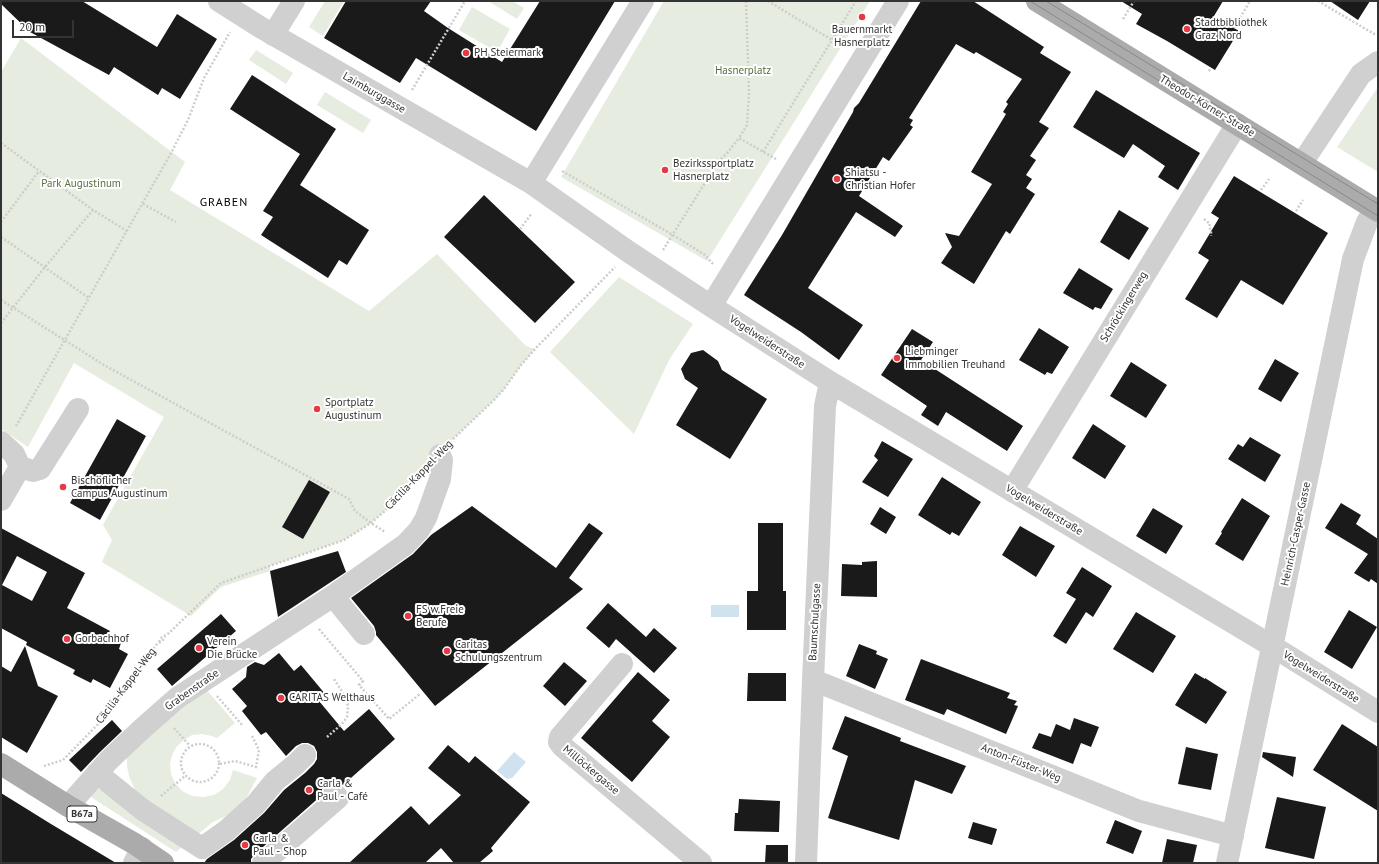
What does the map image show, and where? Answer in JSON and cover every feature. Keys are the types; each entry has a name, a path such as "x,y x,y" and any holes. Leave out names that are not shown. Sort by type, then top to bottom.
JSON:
{"main road":[{"name":"Theodor-Körner-Straße","path":"1037,1 1376,210"},
{"name":"B67a","path":"1,764 68,806 138,856 163,863"}],"street":[{"name":"Laimburggasse","path":"219,1 273,35 531,183"},
{"path":"273,35 294,1"},
{"path":"643,1 531,183 629,252 711,306 898,1"},
{"path":"1302,163 1361,74 1378,62"},
{"name":"Schröckingerweg","path":"1012,491 1237,124"},
{"name":"Heinrich-Casper-Gasse","path":"1227,863 1353,258 1367,222 1376,210"},
{"name":"Vogelweiderstraße","path":"711,306 830,382 1272,646 1378,712"},
{"name":"Baumschulgasse","path":"806,863 812,680 825,406 830,382"},
{"path":"3,444 14,454 20,467 33,471 40,469 78,409"},
{"name":"Grabenstraße","path":"68,806 109,760 177,698 306,614 406,544 419,530 426,518 440,479 442,460 440,455"},
{"path":"1,500 20,467"},
{"path":"332,596 364,634"},
{"name":"Millöckergasse","path":"622,664 560,736 559,742 688,859"},
{"name":"Anton-Füster-Weg","path":"812,680 1139,811 1233,836"},
{"path":"97,773 143,810 202,848 226,831 256,804 275,781 305,755"},
{"path":"263,863 338,798 334,793"}],"path":[{"path":"402,108 465,1"},
{"path":"663,250 718,162 739,138 747,125 749,94 746,1"},
{"path":"768,1 832,40"},
{"path":"763,152 856,1"},
{"path":"1123,18 1134,1"},
{"path":"1234,28 1250,1"},
{"path":"1318,1 1376,35"},
{"path":"3,444 65,340 171,154 188,120 204,78 239,14"},
{"path":"1209,72 1211,68"},
{"path":"739,138 794,171"},
{"path":"1,143 93,210 127,231"},
{"path":"558,169 673,235 705,255 715,265"},
{"path":"1,222 39,171"},
{"path":"1261,190 1269,179"},
{"path":"1296,211 1303,200"},
{"path":"143,204 176,222"},
{"path":"1,324 45,267 93,210"},
{"path":"520,229 532,213"},
{"path":"1,237 89,298"},
{"name":"Cäcilia-Kappel-Weg","path":"41,767 63,760 108,714 160,642 161,638 165,636 221,583 344,540 370,523 386,510 440,455 454,438 504,389 521,365 535,349 629,252"},
{"path":"1,300 104,364 350,498 355,511 370,523"},
{"path":"306,614 363,681 359,685 389,719 420,694"},
{"path":"328,737 342,724 346,717 348,706 340,686 334,679"},
{"path":"204,680 242,725"},
{"path":"252,736 259,750 256,766"},
{"path":"200,743 210,746 218,754 220,764 217,773 210,780 202,783 193,781 185,776 180,766 182,754 190,746 200,743"},
{"path":"220,764 235,762 256,766 275,781"},
{"path":"143,810 185,776"}],"green space":[{"path":"325,1 344,1 323,36 309,27"},
{"path":"488,1 512,1 524,8 517,19"},
{"name":"Hasnerplatz","path":"664,1 870,1 707,261 561,177"},
{"path":"472,7 510,29 497,52 459,30"},
{"name":"Sportplatz Augustinum","path":"21,38 185,162 170,190 369,311 437,254 526,346 535,349 494,400 454,438 386,510 371,523 344,540 270,566 270,571 221,587 191,616 102,562 112,540 103,525 164,417 74,363 28,447 1,429 1,72"},
{"path":"256,50 293,73 286,84 249,60"},
{"path":"1378,87 1378,172 1337,147"},
{"path":"325,92 371,120 363,133 317,105"},
{"path":"619,277 693,324 669,360 634,434 550,352"},
{"path":"206,689 235,723 217,738 202,734 192,735 177,746 172,755 170,764 171,774 175,783 182,791 192,796 203,797 214,795 223,789 230,780 233,770 257,778 247,797 232,813 213,822 192,839 137,795 129,776 127,754 196,695"},
{"path":"94,788 120,796 183,846 176,852 91,797"}],"water":[{"path":"711,605 739,605 739,617 711,617"},
{"path":"514,752 526,762 512,778 507,779 497,771"}],"building":[{"path":"1,1 82,1 157,47 177,14 217,39 180,99 162,88 158,95 114,67 109,75 30,32 1,4"},
{"name":"PH Steiermark","path":"346,1 431,1 424,11 502,62 540,1 615,1 536,131 416,58 400,83 324,38"},
{"path":"921,1 973,1 1044,47 1040,53 1071,72 1039,122 1049,128 1030,156 1036,160 1026,175 1032,179 1026,188 1035,194 1010,234 1006,231 974,284 941,263 952,247 945,233 959,236 992,184 971,172 1006,114 1003,112 1008,104 1006,102 1022,79 976,52 974,54 956,44 909,118 913,120 910,125 913,127 889,161 883,157 859,196 903,226 895,237 856,212 808,288 863,325 839,360 801,332 744,295 782,235 854,108 859,103"},
{"path":"1121,1 1223,1 1214,16 1239,31 1215,70 1136,24 1142,14"},
{"path":"1330,1 1370,1 1358,20"},
{"path":"252,75 336,129 300,185 369,230 347,265 339,260 328,278 261,235 273,217 263,211 300,154 230,109"},
{"path":"1096,90 1200,153 1178,190 1158,177 1165,166 1133,144 1124,158 1073,127"},
{"path":"1234,176 1328,233 1283,305 1241,280 1217,318 1185,299 1209,260 1198,253 1219,218 1211,213"},
{"path":"484,195 575,282 535,323 444,237"},
{"path":"1119,210 1149,228 1129,260 1100,242"},
{"path":"1079,268 1113,289 1101,309 1095,307 1093,310 1063,293"},
{"path":"1039,328 1069,347 1052,374 1047,372 1045,375 1019,360"},
{"path":"912,329 933,342 921,360 1023,426 1007,451 946,412 938,426 921,415 927,406 881,375"},
{"path":"703,350 718,361 722,370 767,399 730,459 676,425 698,388 685,379 681,369 691,353"},
{"path":"1275,359 1299,373 1281,402 1258,389"},
{"path":"1131,362 1167,385 1146,418 1110,396"},
{"path":"117,419 146,436 100,520 70,503"},
{"path":"1093,424 1126,446 1105,479 1072,458"},
{"path":"1250,437 1281,455 1265,482 1228,459 1238,444 1243,447"},
{"path":"882,441 913,459 888,497 862,482 878,460 874,456"},
{"path":"942,477 981,502 959,536 952,532 950,535 918,515"},
{"path":"309,480 330,492 303,539 282,527"},
{"path":"1242,498 1270,516 1243,561 1215,544"},
{"path":"1341,503 1361,515 1356,524 1378,539 1378,584 1371,579 1369,582 1354,573 1368,554 1325,528"},
{"name":"Caritas Schulungszentrum","path":"472,506 556,568 589,523 603,533 569,578 583,589 435,706 376,635 374,626 351,598 413,554 431,535"},
{"path":"880,507 896,517 886,534 870,524"},
{"path":"1153,508 1183,526 1166,554 1136,536"},
{"path":"758,523 783,523 783,591 786,591 786,630 747,630 747,591 758,591"},
{"path":"1020,526 1055,546 1036,577 1002,555"},
{"name":"Gorbachhof","path":"1,528 85,573 67,608 110,631 107,635 121,643 119,649 128,654 110,688 93,679 91,683 73,674 75,670 26,645 27,642 1,628","holes":["17,556 47,572 32,601 2,585"]},
{"path":"338,551 346,572 278,617 270,571"},
{"path":"877,561 877,597 841,596 842,564 862,565 862,562"},
{"path":"1082,567 1112,586 1093,617 1086,612 1066,644 1053,636 1076,599 1066,593"},
{"path":"608,603 646,637 654,628 677,648 654,673 616,639 609,648 586,628"},
{"path":"1349,610 1377,627 1352,669 1324,652"},
{"path":"1136,612 1176,636 1153,673 1113,649"},
{"name":"Verein Die Brücke","path":"221,614 236,631 172,686 157,669"},
{"path":"859,644 877,651 876,654 888,659 875,689 846,676"},
{"path":"25,646 38,686 58,696 27,753 1,737 1,666 11,672"},
{"path":"279,653 294,671 301,665 326,695 319,701 344,731 369,709 395,739 343,785 338,781 333,781 326,784 322,789 322,795 255,854 251,859 251,863 204,863 207,859 234,840 264,813 284,790 305,773 317,759 317,752 314,746 308,743 302,743 296,746 286,756 266,732 261,735 242,711 247,706 232,689 246,677 247,667 255,662 264,665"},
{"path":"921,659 1010,693 1007,698 1017,701 1014,705 1018,706 1006,734 947,709 944,715 905,700"},
{"path":"564,662 587,681 565,706 543,686"},
{"path":"638,672 670,700 652,721 670,737 632,782 581,738"},
{"path":"748,673 786,673 786,701 747,701"},
{"path":"1195,673 1227,692 1206,724 1175,705"},
{"path":"845,716 901,738 900,741 966,766 952,794 915,780 899,840 828,818 848,756 832,749"},
{"path":"1074,718 1099,727 1091,747 1081,743 1073,764 1032,748 1039,733 1051,737 1056,724 1070,730"},
{"path":"112,720 122,731 81,772 69,760"},
{"path":"1342,724 1378,747 1378,811 1313,770"},
{"path":"448,745 469,763 475,756 530,802 491,848 493,851 479,863 454,863 441,848 425,863 349,863 411,806 429,825 461,795 428,768"},
{"path":"1186,747 1218,754 1211,790 1178,784"},
{"path":"1263,752 1296,757 1293,777 1262,757"},
{"path":"1,793 51,824 116,863 1,863"},
{"path":"1277,797 1326,807 1314,859 1265,848"},
{"path":"739,799 780,801 779,832 734,831 735,813 738,813"},
{"path":"1115,820 1142,831 1133,854 1106,843"},
{"path":"973,822 997,829 992,845 968,838"},
{"path":"1167,839 1197,845 1193,863 1162,863"},
{"path":"766,845 788,845 788,863 765,863"}],"tram line":[{"path":"1030,1 1378,216"},
{"path":"1046,1 1378,204"}],"place":[{"name":"Bauernmarkt Hasnerplatz","path":"862,17"},
{"name":"Stadtbibliothek Graz Nord","path":"1187,29"},
{"name":"PH Steiermark","path":"466,53"},
{"name":"Bezirkssportplatz Hasnerplatz","path":"665,170"},
{"name":"Shiatsu - Christian Hofer","path":"837,179"},
{"name":"Liebminger Immobilien Treuhand","path":"897,358"},
{"name":"Sportplatz Augustinum","path":"317,409"},
{"name":"Bischöflicher Campus Augustinum","path":"63,487"},
{"name":"FS w.Freie Berufe","path":"408,616"},
{"name":"Gorbachhof","path":"67,639"},
{"name":"Verein Die Brücke","path":"199,648"},
{"name":"Caritas Schulungszentrum","path":"447,651"},
{"name":"CARITAS Welthaus","path":"281,698"},
{"name":"Carla & Paul - Café","path":"309,790"},
{"name":"Carla & Paul - Shop","path":"245,845"}],"district":[{"name":"GRABEN","path":"224,203"}],"park label":[{"name":"Park Augustinum","path":"81,184"}]}
